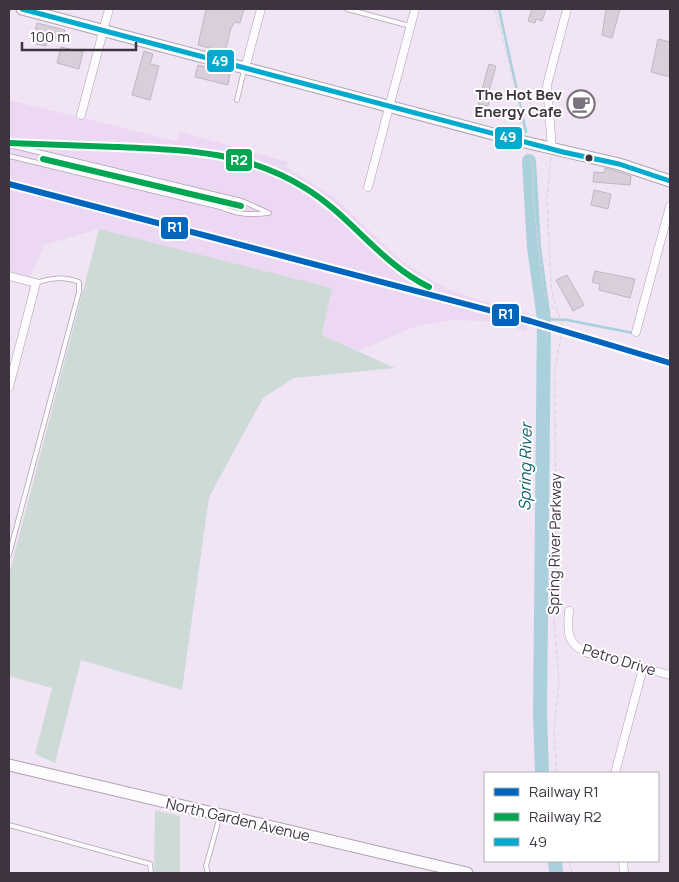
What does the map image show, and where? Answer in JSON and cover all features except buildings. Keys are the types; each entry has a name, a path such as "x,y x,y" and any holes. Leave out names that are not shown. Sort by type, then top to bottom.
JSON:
{"street":[{"path":"22,9 521,142 618,164 670,181"},
{"path":"81,114 109,9"},
{"path":"245,68 261,9"},
{"path":"368,187 415,9"},
{"path":"547,148 548,85 567,9"},
{"path":"636,332 670,206"},
{"path":"9,276 36,283 9,387"},
{"name":"Petro Drive","path":"569,611 567,633 570,641 576,648 670,675"},
{"path":"615,772 643,668"},
{"name":"North Garden Avenue","path":"9,765 467,873"}],"lane":[{"path":"347,9 410,26"},
{"path":"237,100 245,68"},
{"path":"9,145 242,201 269,212 248,216 234,214 220,207 9,156"},
{"path":"9,555 79,292 79,282 68,278 50,278 36,283"},
{"path":"208,873 206,866 220,816"},
{"path":"9,825 150,864 151,873"}],"path":[{"name":"Spring River Parkway","path":"495,9 520,106 521,142 531,157 533,164 533,198 543,289 547,300 560,315"},
{"name":"Spring River Parkway","path":"547,148 547,224 552,293 562,324 554,368 556,582 554,621 559,682 554,732 557,772"}],"shaded area":[{"path":"9,100 177,141 180,132 288,162 286,167 335,198 400,260 445,288 491,304 531,314 526,331 485,321 449,320 411,328 358,351 322,335 332,288 99,229 44,245 27,285 9,280"},
{"path":"99,229 332,288 322,335 395,368 294,378 263,398 209,497 182,690 81,660 55,763 35,754 52,688 9,676 9,575"},
{"path":"155,810 180,816 180,873 154,873"}],"waterway":[{"name":"Spring River","path":"499,9 526,132"},
{"name":"Spring River","path":"529,161 534,247 544,319 540,713 542,772"},
{"path":"544,319 567,320 633,333"},
{"name":"Spring River","path":"555,862 556,873"}],"rail line":[{"name":"R2","path":"9,143 144,148 191,152 215,155 260,166 283,176 321,199 396,266 429,287"},
{"name":"R2","path":"43,159 241,206"},
{"name":"R1","path":"9,184 530,321 670,363"}],"transit line":[{"name":"49","path":"22,9 563,152 619,164 670,181"}],"place":[{"name":"The Hot Bev Energy Cafe","path":"581,104"}]}
